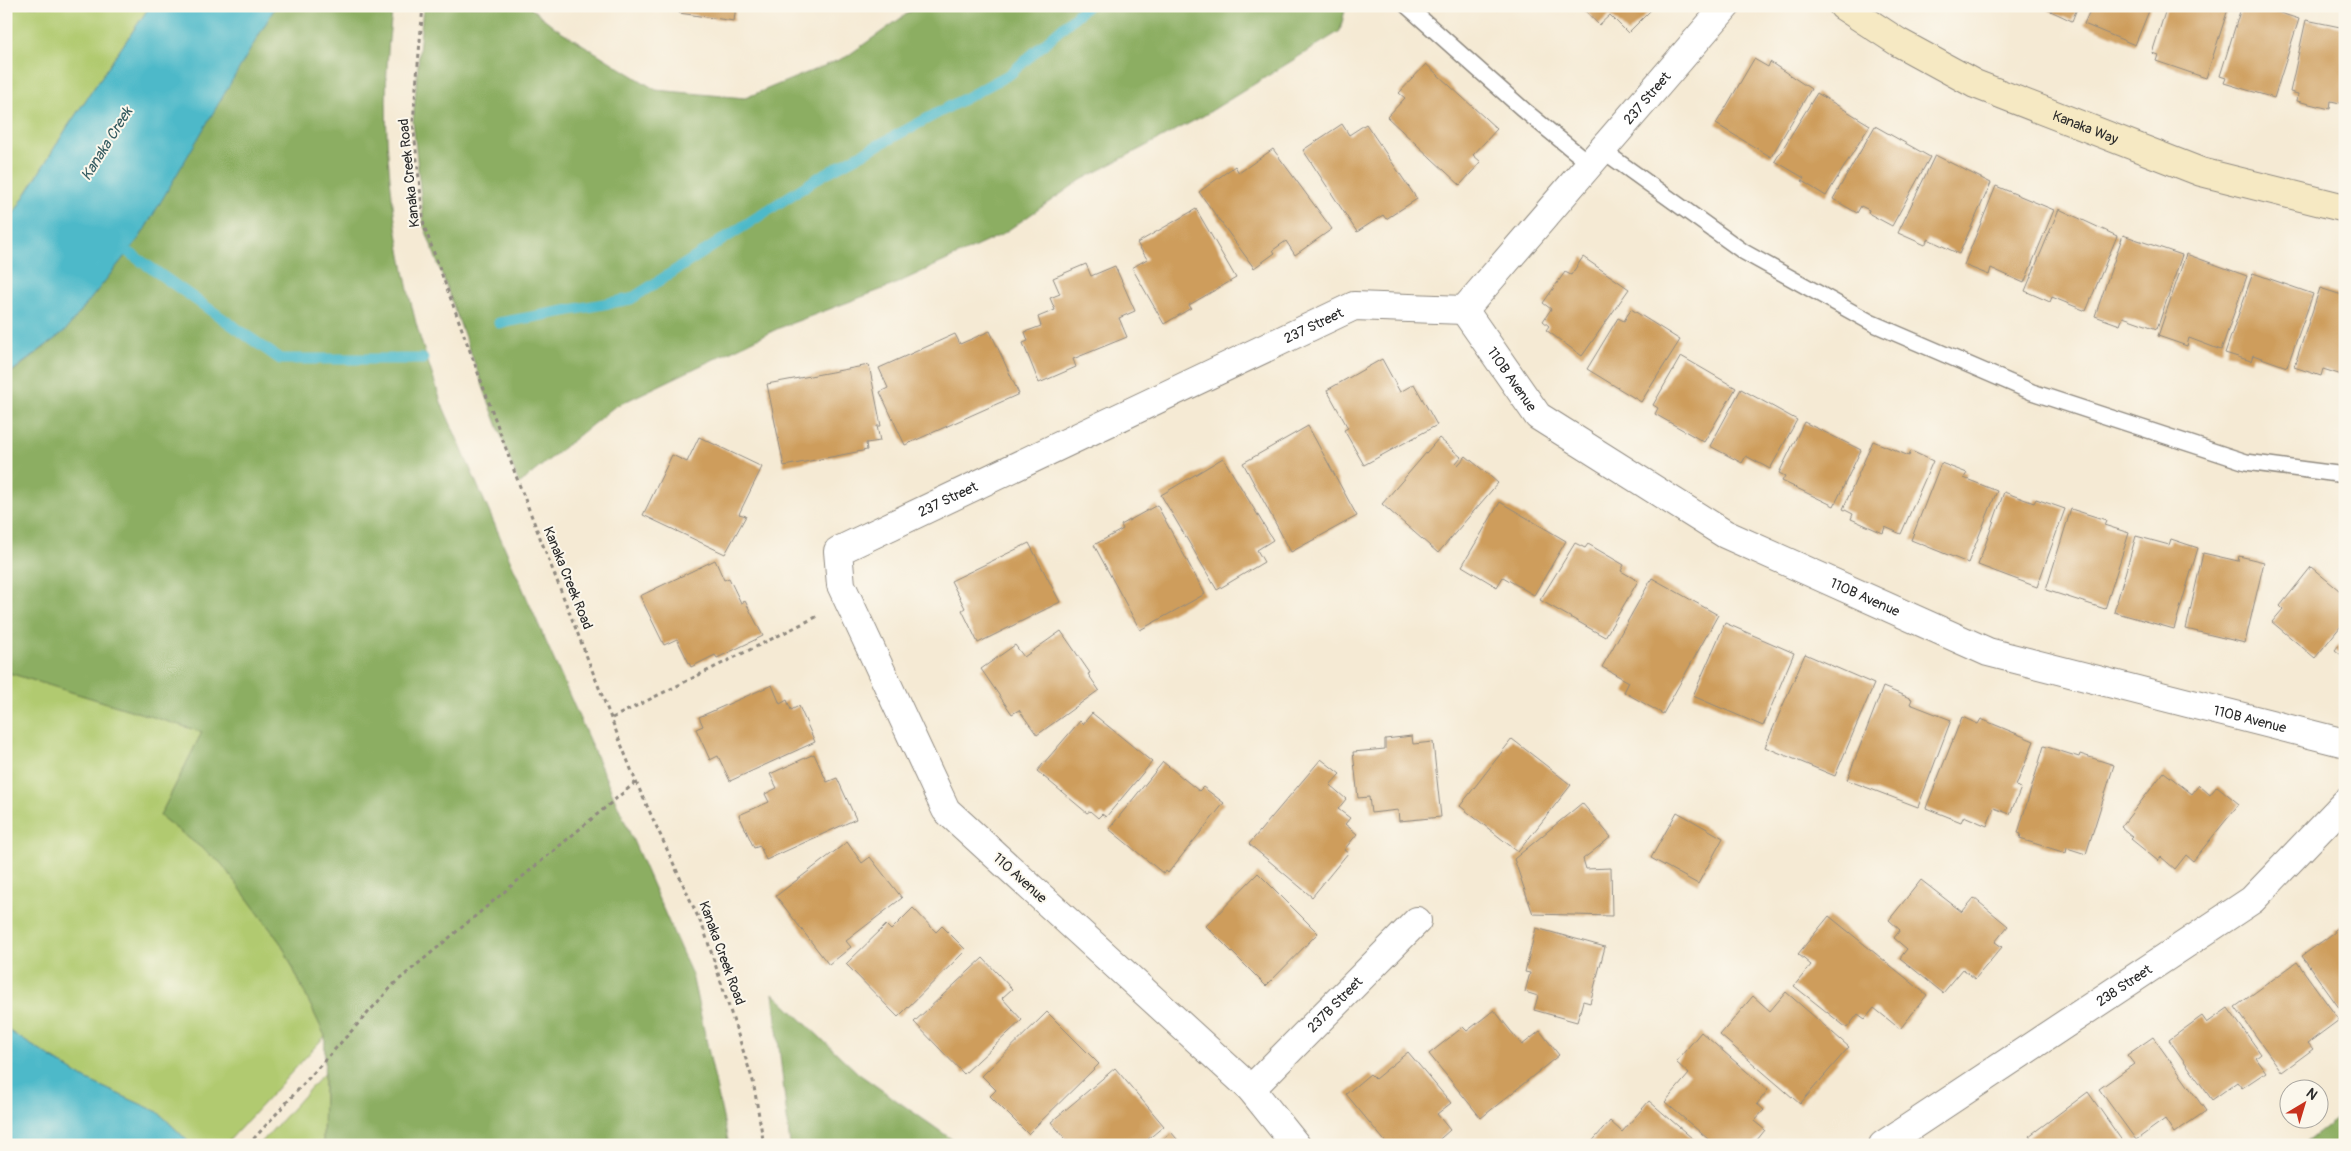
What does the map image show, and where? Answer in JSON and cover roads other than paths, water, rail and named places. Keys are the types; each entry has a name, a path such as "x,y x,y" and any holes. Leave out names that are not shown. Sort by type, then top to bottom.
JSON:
{"main road":[{"name":"Kanaka Way","path":"1843,6 1898,42 1975,84 2201,172 2345,208"}],"street":[{"name":"237 Street","path":"838,551 1354,306 1464,310 1726,6"},
{"name":"110B Avenue","path":"1464,310 1538,416 1725,534 1988,652 2345,744"},
{"name":"110 Avenue","path":"838,551 841,585 848,602 946,810 1251,1089 1296,1145"},
{"name":"238 Street","path":"1883,1145 2252,900 2345,802"},
{"name":"237B Street","path":"1251,1089 1417,921"}],"lane":[{"path":"1407,6 1525,111 1744,252 1872,324 2032,392 2246,462 2345,475"}],"water":[{"name":"Kanaka Creek","path":"150,6 276,6 140,237 65,331 6,376 6,226 68,126"},
{"path":"6,1029 85,1079 158,1112 192,1145 6,1145"}],"waterway":[{"path":"499,323 631,299 821,176 1010,74 1087,6"},
{"path":"117,244 280,359 423,359"}]}
